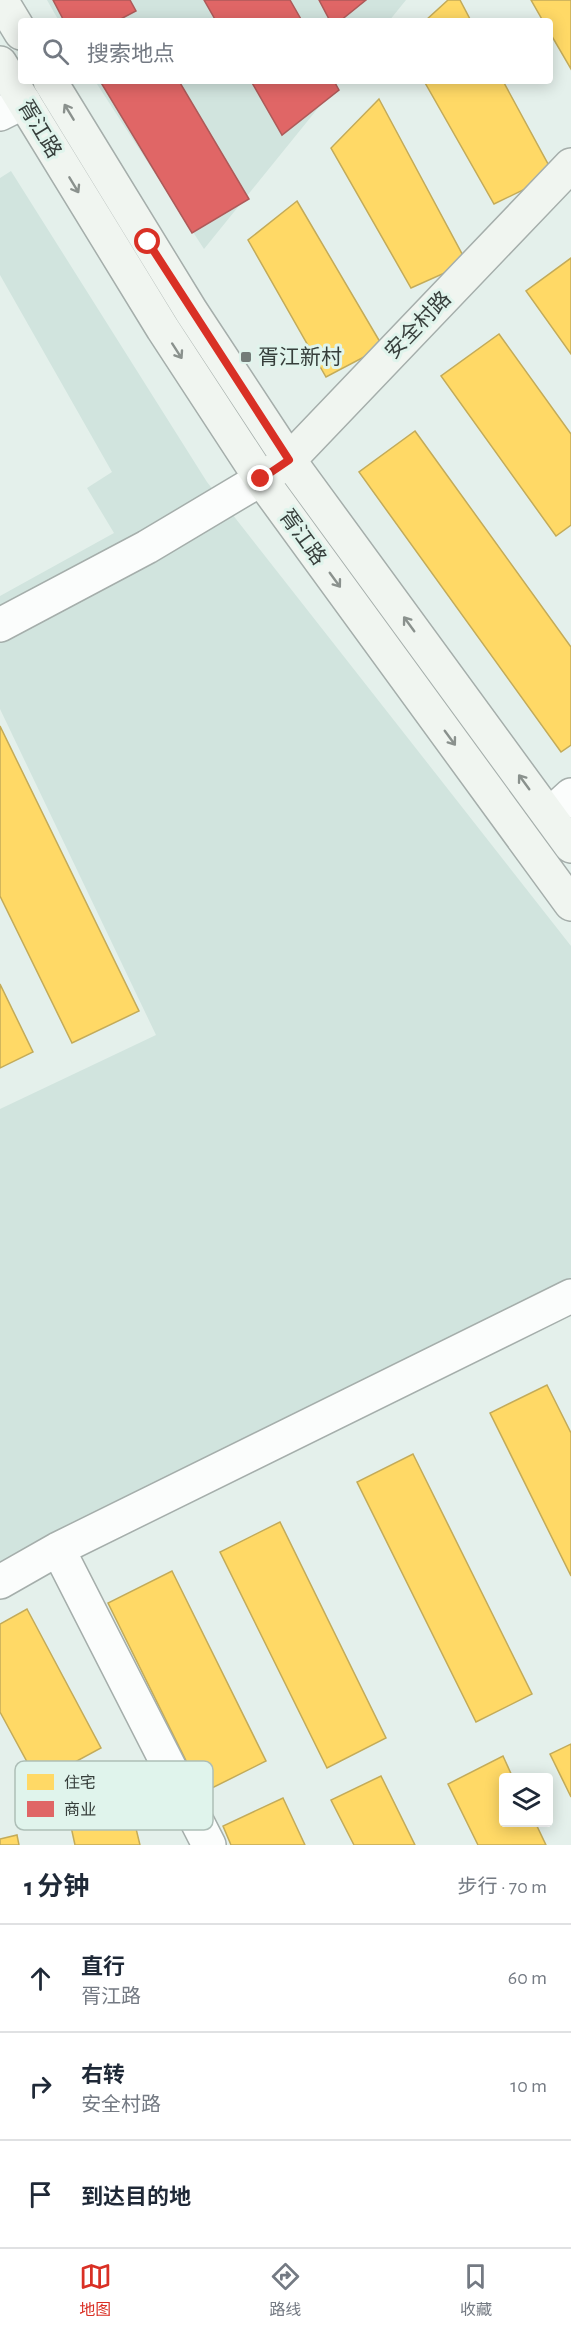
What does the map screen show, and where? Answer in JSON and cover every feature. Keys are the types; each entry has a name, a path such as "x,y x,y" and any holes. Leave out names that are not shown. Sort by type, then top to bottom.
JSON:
{"main road":[{"path":"1,0 18,28"},
{"name":"胥江路","path":"0,63 12,108 156,319 261,479 571,904"},
{"name":"胥江路","path":"52,84 191,311 289,460 560,805 571,846"},
{"name":"安全村路","path":"261,479 289,460 571,165"}],"street":[{"path":"0,625 147,547 261,479"},
{"path":"0,1582 58,1549 571,1296"},
{"path":"58,1549 165,1761"},
{"path":"200,1830 208,1845"}],"shaded area":[{"path":"47,0 406,0 391,18 57,18"},
{"path":"97,84 338,84 204,249"},
{"path":"11,171 207,482 571,946 571,1307 0,1593 0,1109 156,1035 0,709 0,596 114,533 87,488 112,472 0,275 0,178"}],"building: 住宅":[{"path":"448,0 460,0 469,18 428,18"},
{"path":"531,0 571,0 571,69 553,38 553,18 541,18"},
{"path":"426,84 505,84 554,175 494,204"},
{"path":"379,99 467,263 411,288 331,148"},
{"path":"297,201 383,347 326,377 248,240"},
{"path":"571,258 571,354 526,291"},
{"path":"499,334 571,434 571,525 556,536 441,376"},
{"path":"415,431 571,647 571,745 561,752 359,472"},
{"path":"0,726 139,1011 72,1043 0,896"},
{"path":"0,984 33,1052 0,1068"},
{"path":"547,1385 571,1433 571,1576 490,1413"},
{"path":"413,1454 532,1694 476,1722 357,1482"},
{"path":"280,1522 386,1738 327,1768 220,1552"},
{"path":"172,1571 266,1761 213,1788 213,1761 186,1761 108,1603"},
{"path":"27,1609 101,1748 77,1761 27,1761 0,1712 0,1624"},
{"path":"571,1744 571,1797 550,1754"},
{"path":"503,1756 511,1773 499,1773 499,1827 537,1827 546,1845 478,1845 448,1784"},
{"path":"381,1776 415,1845 354,1845 331,1800"},
{"path":"283,1798 305,1845 231,1845 223,1826"},
{"path":"72,1830 136,1830 140,1845 75,1845"},
{"path":"17,1835 19,1845 0,1845 0,1839"}],"building: 商业":[{"path":"53,0 130,0 136,11 123,18 62,18"},
{"path":"204,0 290,0 300,18 214,18"},
{"path":"319,0 366,0 344,18 328,18"},
{"path":"102,84 181,84 249,199 192,233"},
{"path":"253,84 336,84 339,90 282,135"}],"place":[{"name":"胥江新村","path":"246,357"}],"route":[{"path":"148,242 289,460 261,479"}]}
